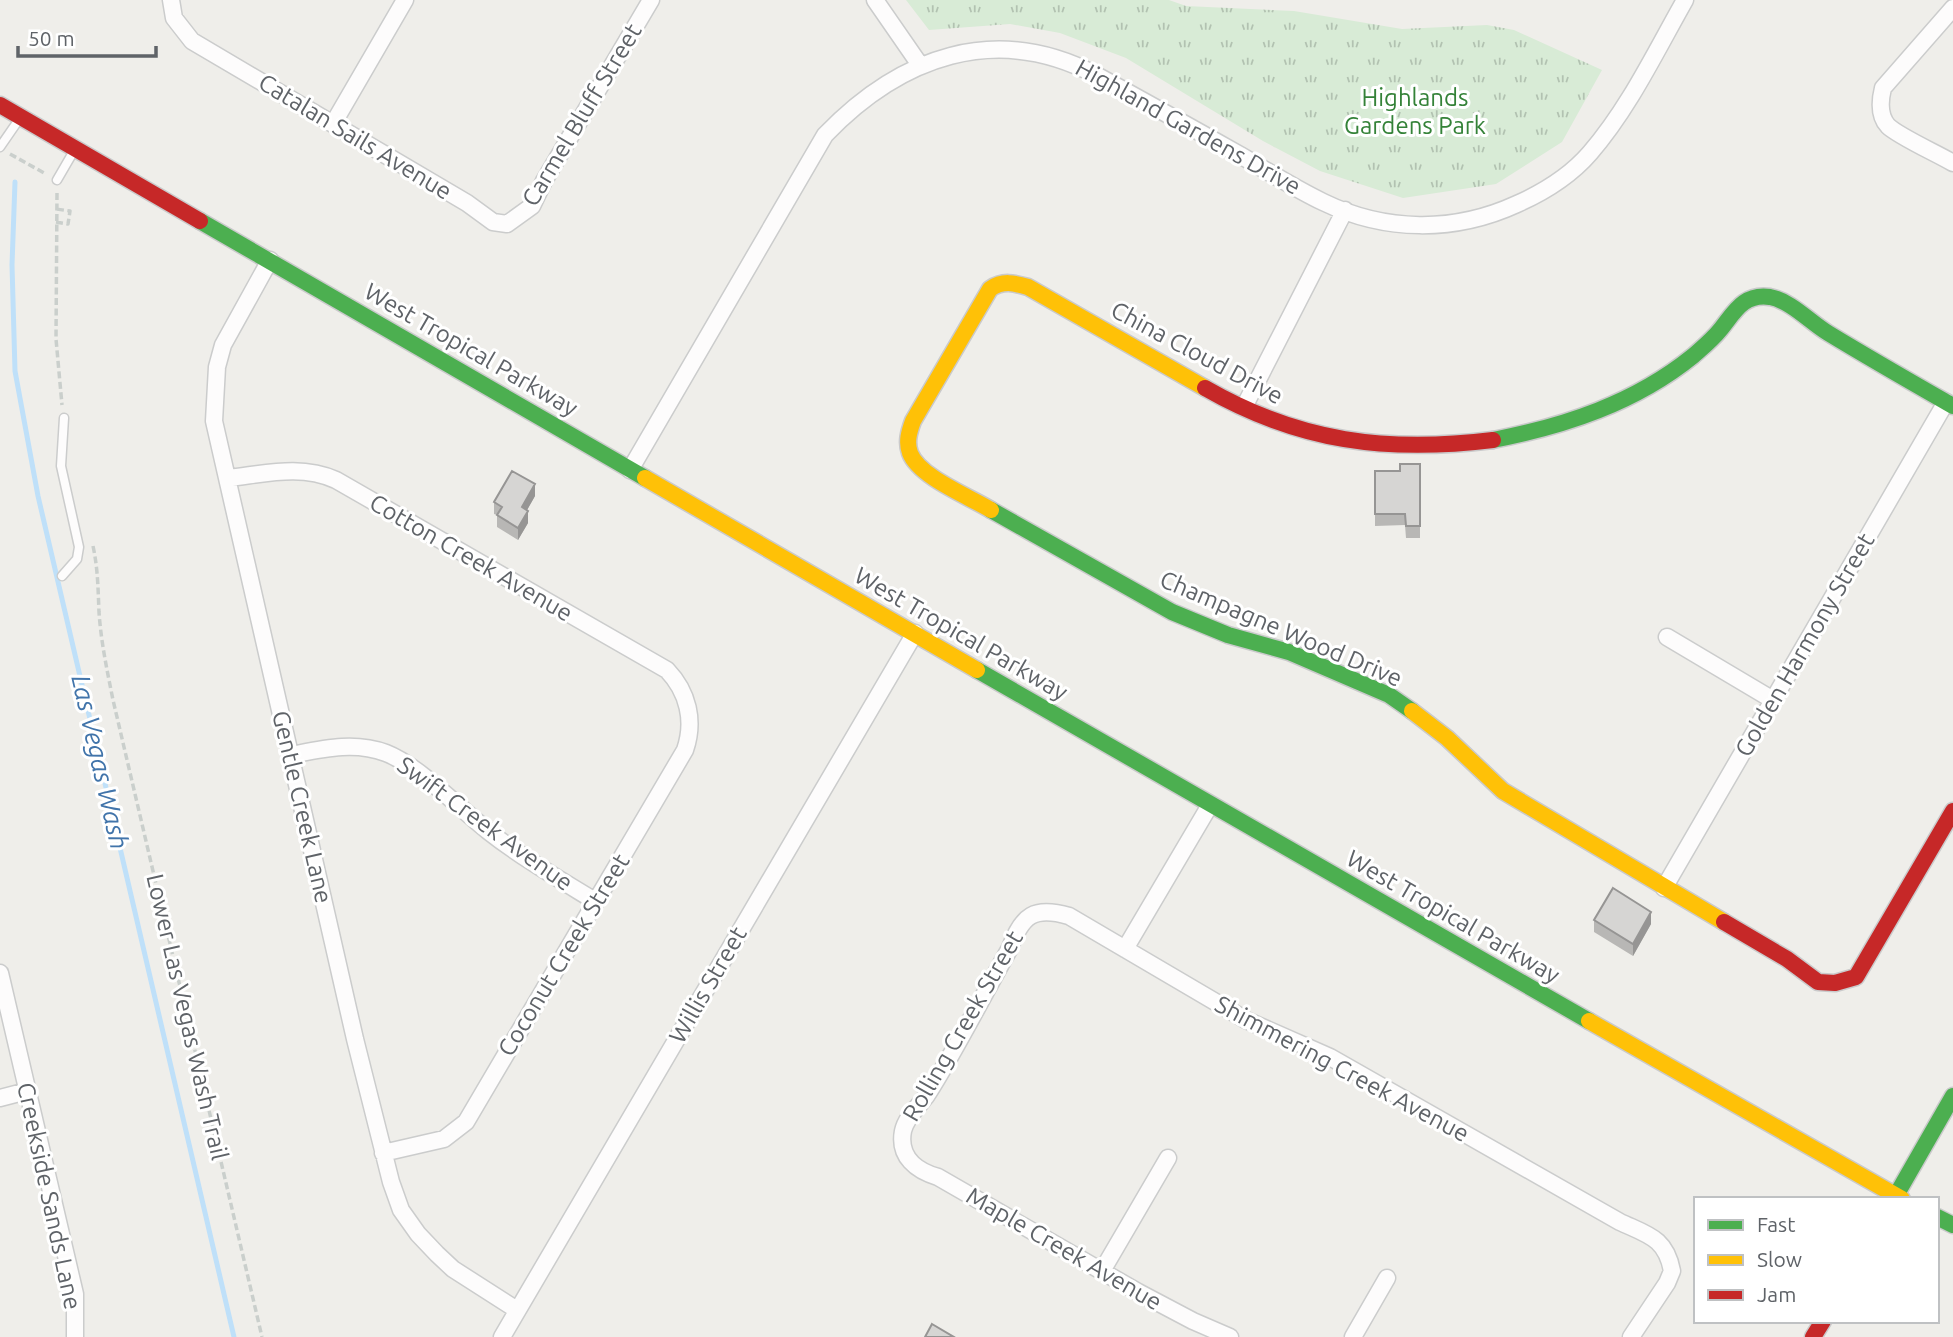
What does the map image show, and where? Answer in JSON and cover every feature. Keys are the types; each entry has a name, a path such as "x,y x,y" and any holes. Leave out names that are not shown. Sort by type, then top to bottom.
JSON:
{"street":[{"name":"Catalan Sails Avenue","path":"171,0 174,18 192,41 467,203 493,222 507,224"},
{"path":"333,124 405,0"},
{"name":"Carmel Bluff Street","path":"507,224 532,206 544,181 651,0"},
{"path":"875,0 920,65"},
{"name":"Highland Gardens Drive","path":"630,470 825,135 845,114 868,96 900,74 920,65 983,50 1013,49 1050,55 1074,63 1324,203 1371,220 1404,226 1438,226 1471,221 1538,195 1589,155 1610,127 1685,0"},
{"path":"1953,9 1883,88 1880,98 1881,113 1887,125 1953,163"},
{"name":"West Tropical Parkway","path":"0,105 1210,805 1895,1197"},
{"path":"1244,407 1345,210"},
{"name":"Gentle Creek Lane","path":"270,260 223,345 217,367 214,421 383,1153 401,1210 418,1234 453,1269 517,1310"},
{"name":"China Cloud Drive","path":"909,452 909,432 913,421 990,289 998,282 1012,282 1028,287 1196,383 1288,427 1365,442 1405,445 1498,441 1579,419 1611,406 1685,362 1714,337 1730,320 1738,306 1757,296 1783,302 1827,332 1950,404"},
{"name":"Golden Harmony Street","path":"1664,888 1950,404"},
{"name":"Champagne Wood Drive","path":"909,452 913,463 928,473 1172,612 1228,635 1289,652 1389,695 1447,738 1503,790 1787,959 1812,980 1825,985 1856,978 1953,811"},
{"name":"Cotton Creek Avenue","path":"228,478 303,470 319,472 667,670 683,693 687,705"},
{"name":"Willis Street","path":"502,1337 915,633"},
{"path":"1667,637 1773,700"},
{"name":"Coconut Creek Street","path":"383,1153 444,1139 466,1122 685,750 690,736 687,705"},
{"name":"Swift Creek Avenue","path":"291,755 343,746 385,753 415,771 490,832 595,901"},
{"path":"1125,949 1210,805"},
{"name":"Shimmering Creek Avenue","path":"1043,910 1069,916 1246,1020 1330,1057 1620,1222 1657,1240 1670,1259 1672,1272 1631,1337"},
{"name":"Rolling Creek Street","path":"906,1153 903,1130 927,1096 1010,948 1015,933 1031,915 1043,910"},
{"name":"Creekside Sands Lane","path":"0,973 75,1294 75,1337"},
{"path":"0,1098 27,1091"},
{"path":"1898,1197 1953,1096"},
{"name":"Maple Creek Avenue","path":"906,1153 909,1163 921,1172 938,1177 1193,1321 1230,1337"},
{"path":"1102,1271 1168,1158"},
{"path":"1353,1337 1387,1278"}],"lane":[{"path":"0,148 21,117"},
{"path":"57,180 75,148"},
{"path":"62,576 77,559 79,547 61,466 64,418"}],"path":[{"path":"0,148 57,180 56,339 64,418"},
{"path":"56,209 70,211 68,224 56,222"},
{"name":"Lower Las Vegas Wash Trail","path":"91,536 100,581 102,650 262,1337"}],"green space":[{"name":"Highlands Gardens Park","path":"906,0 1169,0 1186,6 1294,11 1402,29 1487,25 1514,30 1602,70 1562,142 1496,184 1403,198 1320,171 1263,141 1126,58 1060,33 1010,24 929,30"}],"building":[{"path":"1400,464 1420,464 1420,526 1406,526 1405,514 1375,514 1375,471 1400,471"},
{"path":"512,471 535,484 522,507 528,511 518,528 497,515 502,507 494,502"},
{"path":"1613,888 1651,912 1633,944 1594,920"},
{"path":"932,1324 954,1337 925,1337"}],"waterway":[{"name":"Las Vegas Wash","path":"15,182 12,265 15,371 38,496 234,1337"}],"traffic: fast":[{"path":"200,221 645,478"},
{"path":"1493,440 1573,420 1623,400 1671,373 1717,334 1740,306 1746,301 1761,297 1778,299 1828,333 1953,406"},
{"path":"991,510 1172,612 1228,635 1289,652 1389,695 1412,711"},
{"path":"977,670 1589,1021"},
{"path":"1895,1197 1953,1096"},
{"path":"1939,1218 1953,1225"}],"traffic: slow":[{"path":"991,510 946,486 924,470 910,453 908,441 913,421 990,289 995,286 1009,283 1028,287 1205,388"},
{"path":"645,478 977,670"},
{"path":"1412,711 1447,738 1503,791 1724,922"},
{"path":"1589,1021 1898,1197"}],"traffic: jam":[{"path":"0,105 200,221"},
{"path":"1205,388 1275,421 1344,439 1416,445 1493,440"},
{"path":"1724,922 1787,959 1818,982 1835,983 1856,977 1953,811"},
{"path":"1813,1337 1822,1323"}]}
